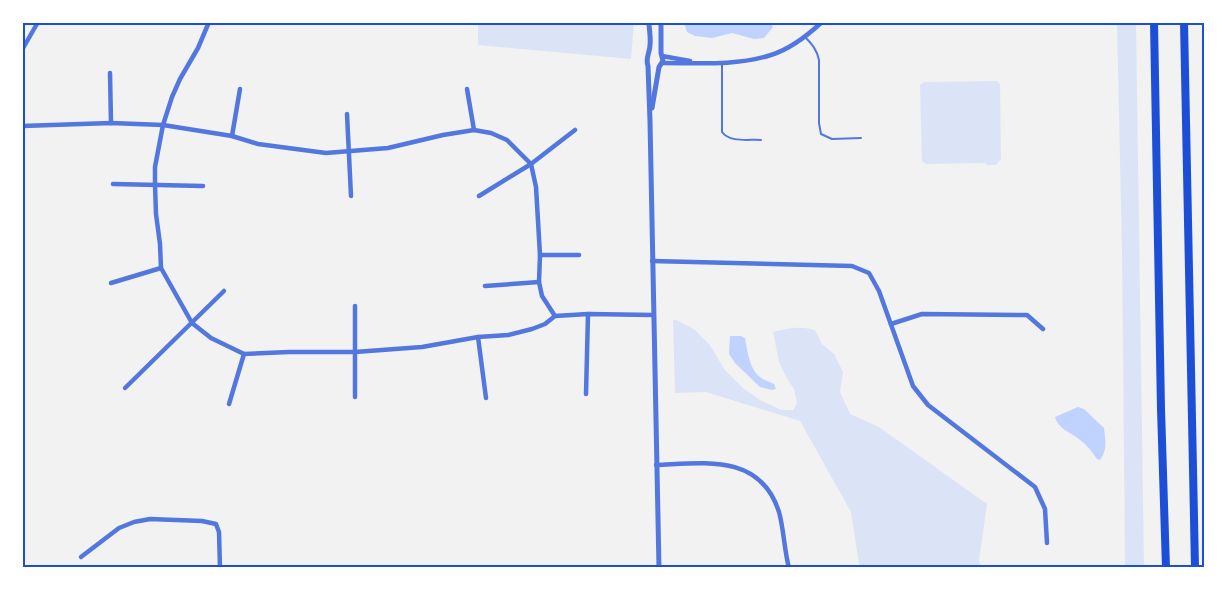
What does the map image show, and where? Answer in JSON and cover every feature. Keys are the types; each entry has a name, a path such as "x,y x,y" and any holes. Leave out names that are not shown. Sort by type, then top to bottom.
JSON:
{"highway":[{"path":"1154,22 1166,567"},
{"path":"1184,22 1195,567"}],"street":[{"path":"22,50 38,22"},
{"path":"209,22 172,97 163,125 154,185 161,268 192,322 210,338 244,354 355,352 508,335 545,324 555,316 653,315"},
{"path":"649,22 650,53"},
{"path":"650,121 661,65 661,22"},
{"path":"648,66 653,68 661,65 722,64 771,55 805,37 822,22"},
{"path":"659,567 650,121 646,58 650,53 656,51 702,64"},
{"path":"110,73 111,123"},
{"path":"232,136 240,89"},
{"path":"467,89 474,130"},
{"path":"347,114 351,196"},
{"path":"22,126 111,123 163,125 232,136 258,144 326,153 388,148 474,130 491,133 507,140 531,164 536,187 540,255 538,282 542,296 555,316"},
{"path":"479,196 531,164 575,130"},
{"path":"113,184 203,186"},
{"path":"540,255 579,255"},
{"path":"652,261 852,266 869,273 879,291 913,386 928,405 1035,487 1046,509 1047,543"},
{"path":"111,283 161,268"},
{"path":"484,286 538,282"},
{"path":"125,388 224,291"},
{"path":"355,306 355,397"},
{"path":"586,394 588,314"},
{"path":"891,324 922,314 1026,315 1043,329"},
{"path":"478,337 486,398"},
{"path":"229,404 244,354"},
{"path":"656,465 724,464 752,474 768,490 778,509 789,567"},
{"path":"81,556 119,528 134,522 150,519 202,521 216,524 219,532 220,567"}],"lane":[{"path":"805,37 814,46 819,60 821,134 831,139 861,138"},
{"path":"722,64 722,132 724,136 733,139 761,140"}],"shaded area":[{"path":"478,23 634,23 631,59 478,45"},
{"path":"1117,23 1136,23 1144,567 1125,567"},
{"path":"997,81 1000,84 1001,159 996,165 985,163 926,164 922,161 920,85 924,82"},
{"path":"673,320 695,330 710,345 724,369 743,388 760,400 781,410 793,410 797,403 794,389 779,362 773,332 794,328 815,330 822,344 834,354 843,372 840,392 850,414 879,427 987,504 979,561 981,567 861,567 851,512 800,421 706,392 675,393"}],"water":[{"path":"770,22 773,27 764,38 754,39 732,33 712,38 695,36 687,32 684,23"},
{"path":"730,336 745,338 754,370 760,377 774,384 776,389 760,387 735,363 729,354"},
{"path":"1078,407 1084,409 1104,428 1105,448 1100,460 1083,442 1062,428 1055,417"}]}
